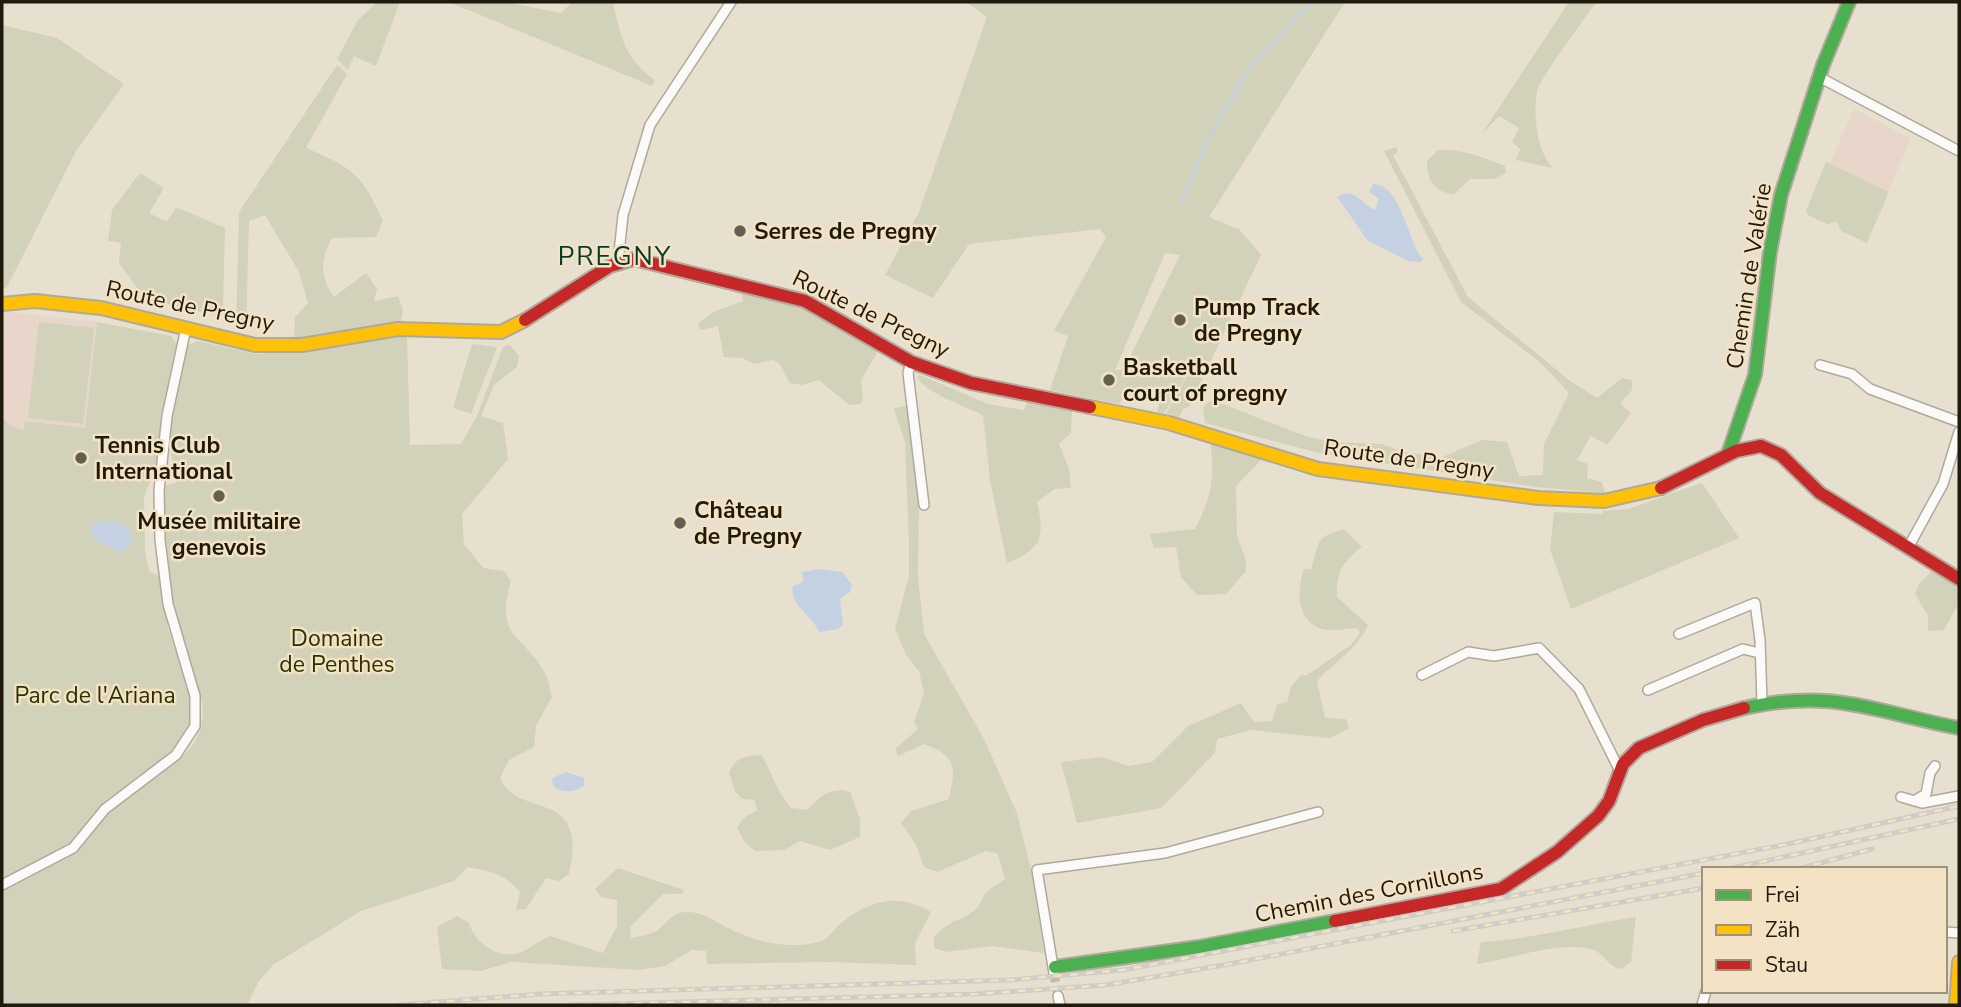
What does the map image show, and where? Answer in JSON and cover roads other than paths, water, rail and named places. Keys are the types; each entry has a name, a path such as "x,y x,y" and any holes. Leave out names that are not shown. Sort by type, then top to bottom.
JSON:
{"street":[{"path":"618,262 623,215 650,125 731,2"},
{"name":"Chemin de Valérie","path":"1728,454 1749,399 1760,352 1767,273 1781,195 1819,76 1849,2"},
{"path":"1819,76 1959,151"},
{"name":"Route de Pregny","path":"2,304 35,301 80,306 131,314 238,343 277,346 398,329 501,332 519,324 618,262 645,261 805,301 911,362 988,387 1169,423 1284,461 1538,498 1604,502 1632,498 1685,480 1728,454"},
{"path":"2,885 73,848 105,809 176,755 195,726 195,696 168,604 159,515 163,440 186,328"},
{"path":"911,362 908,373 924,505"},
{"path":"1820,365 1852,374 1870,389 1959,422"},
{"path":"1909,546 1956,459 1959,432"},
{"path":"1728,454 1755,446 1774,451 1820,493 1959,579"},
{"path":"1679,634 1755,603 1762,704"},
{"path":"1422,675 1468,652 1494,656 1539,648 1580,689 1620,771"},
{"path":"1648,690 1743,649 1759,653"},
{"name":"Chemin des Cornillons","path":"1054,970 1199,947 1501,889 1522,877 1595,819 1606,806 1620,771 1630,755 1699,720 1762,704 1842,700 1959,729"},
{"path":"1912,802 1926,794 1930,773 1935,766"},
{"path":"1901,797 1912,802 1934,802 1959,796"},
{"path":"1054,970 1037,870 1165,853 1318,812"},
{"path":"1956,1005 1959,962"}],"water":[{"path":"1373,184 1383,187 1398,204 1423,259 1421,262 1409,261 1368,241 1337,197 1343,194 1353,195 1375,210 1379,199 1369,192"},
{"path":"95,522 122,523 131,532 130,544 120,552 99,542 90,532"},
{"path":"820,569 842,572 852,585 850,592 840,599 843,625 838,629 819,632 798,605 793,586 803,582 802,572"},
{"path":"566,772 584,778 584,786 568,791 553,786 552,778"}],"waterway":[{"path":"1180,203 1212,132 1251,65 1312,2"}],"tunnel":[{"path":"1054,973 1058,996"}],"railway":[{"path":"399,1005 540,994 1010,980 1123,970 1788,844 1959,806"},
{"path":"1737,867 1959,819"},
{"path":"1805,867 1872,849"},
{"path":"570,1005 976,994 1106,985 1702,873"},
{"path":"1453,931 1702,888"}],"place":[{"name":"Serres de Pregny","path":"740,231"},
{"name":"Pump Track de Pregny","path":"1180,320"},
{"name":"Basketball court of pregny","path":"1109,380"},
{"name":"Tennis Club International","path":"81,458"},
{"name":"Musée militaire genevois","path":"219,496"},
{"name":"Château de Pregny","path":"680,523"}],"district":[{"name":"PREGNY","path":"615,256"}],"park label":[{"name":"Domaine de Penthes","path":"337,651"},
{"name":"Parc de l'Ariana","path":"95,695"}]}
